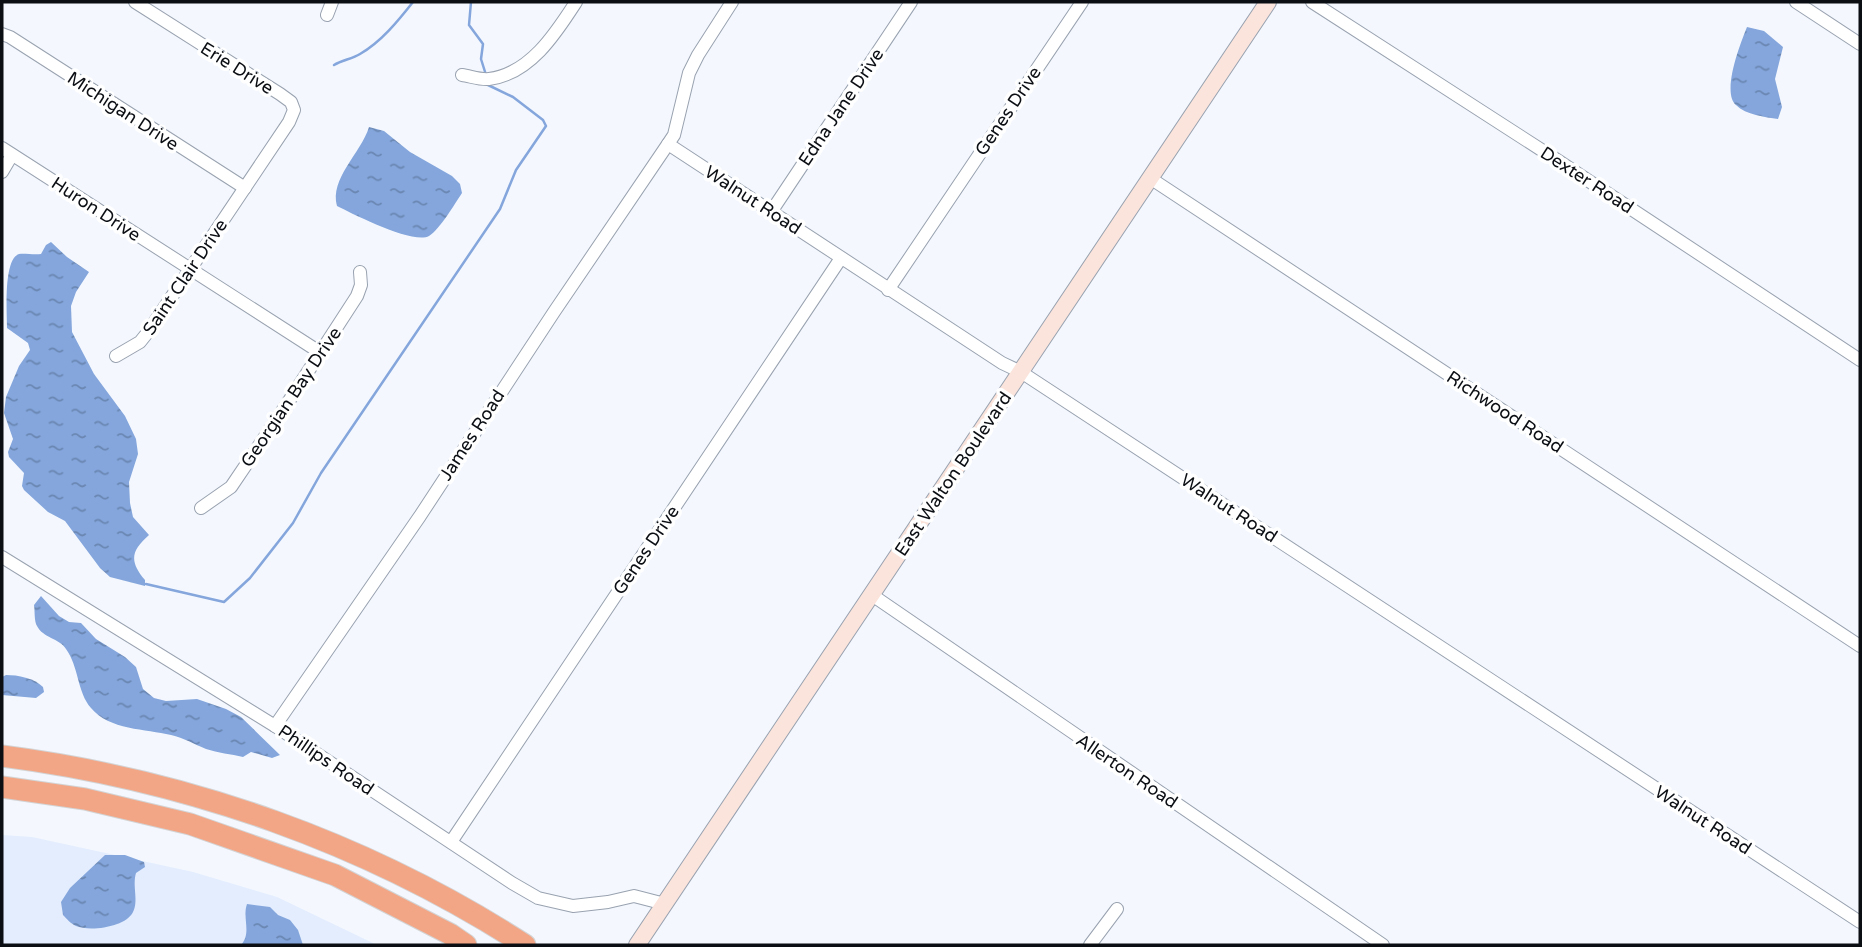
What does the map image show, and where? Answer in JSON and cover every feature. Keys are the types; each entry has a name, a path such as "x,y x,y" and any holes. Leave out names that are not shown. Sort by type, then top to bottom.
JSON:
{"highway":[{"path":"2,757 72,766 205,798 262,816 413,879 525,945"},
{"path":"2,787 85,799 190,824 271,851 345,881 450,934 466,945"}],"main road":[{"name":"East Walton Boulevard","path":"637,945 1268,2"}],"street":[{"name":"Erie Drive","path":"135,2 291,102 294,110 289,122 245,188"},
{"path":"327,15 332,2"},
{"path":"462,75 486,79 499,76 529,60 553,37 576,2"},
{"path":"668,144 674,135 694,62 732,2"},
{"name":"Edna Jane Drive","path":"771,212 911,2"},
{"name":"Genes Drive","path":"888,290 1082,2"},
{"name":"Dexter Road","path":"1312,2 1596,185 1860,360"},
{"path":"1796,2 1860,44"},
{"name":"Michigan Drive","path":"2,34 245,188"},
{"name":"Walnut Road","path":"668,144 1860,922"},
{"name":"James Road","path":"275,726 668,144"},
{"path":"2,172 7,151"},
{"name":"Huron Drive","path":"7,151 321,353"},
{"name":"Richwood Road","path":"1150,178 1860,646"},
{"name":"Saint Clair Drive","path":"116,356 140,342 245,188"},
{"name":"Genes Drive","path":"451,842 841,258"},
{"name":"Georgian Bay Drive","path":"201,508 230,487 321,353 357,296 361,285 360,272"},
{"name":"Phillips Road","path":"2,557 275,726 538,898 573,905 608,902 634,896 665,904"},
{"name":"Allerton Road","path":"872,595 1383,945"},
{"path":"1090,945 1117,909"}],"shaded area":[{"path":"2,835 32,837 193,872 277,897 377,945 2,945"}],"water":[{"path":"1747,27 1764,31 1783,47 1775,79 1782,107 1778,119 1745,111 1732,99 1731,79"},
{"path":"369,127 384,131 410,152 452,176 460,184 462,193 429,236 421,238 398,233 337,206 336,196 342,176"},
{"path":"51,242 89,272 76,292 71,306 72,332 94,374 125,416 136,439 138,454 129,482 130,503 133,517 149,535 134,556 145,586 110,577 100,568 65,521 48,512 24,490 24,473 9,457 13,439 4,413 6,397 19,366 30,350 28,343 7,328 8,276 14,258 19,254 41,254"},
{"path":"41,596 59,616 69,622 81,623 96,639 125,657 136,667 143,689 154,698 166,701 197,699 226,709 241,717 280,755 272,758 251,752 243,757 215,752 176,736 128,728 108,721 86,702 66,649 37,626 34,605"},
{"path":"6,675 31,679 43,687 44,692 36,698 2,695 2,677"},
{"path":"105,855 125,855 144,862 145,867 136,873 133,912 116,925 90,928 76,926 63,915 61,902 70,888"},
{"path":"247,904 270,907 278,915 290,920 298,930 303,945 241,945 246,936"}],"waterway":[{"path":"334,65 368,49 395,24 413,2"},
{"path":"471,2 469,25 483,44 481,59 486,75"},
{"path":"146,584 224,602 250,578 293,523 321,473 500,209 516,170 546,126 543,120 513,97 488,85"}]}
